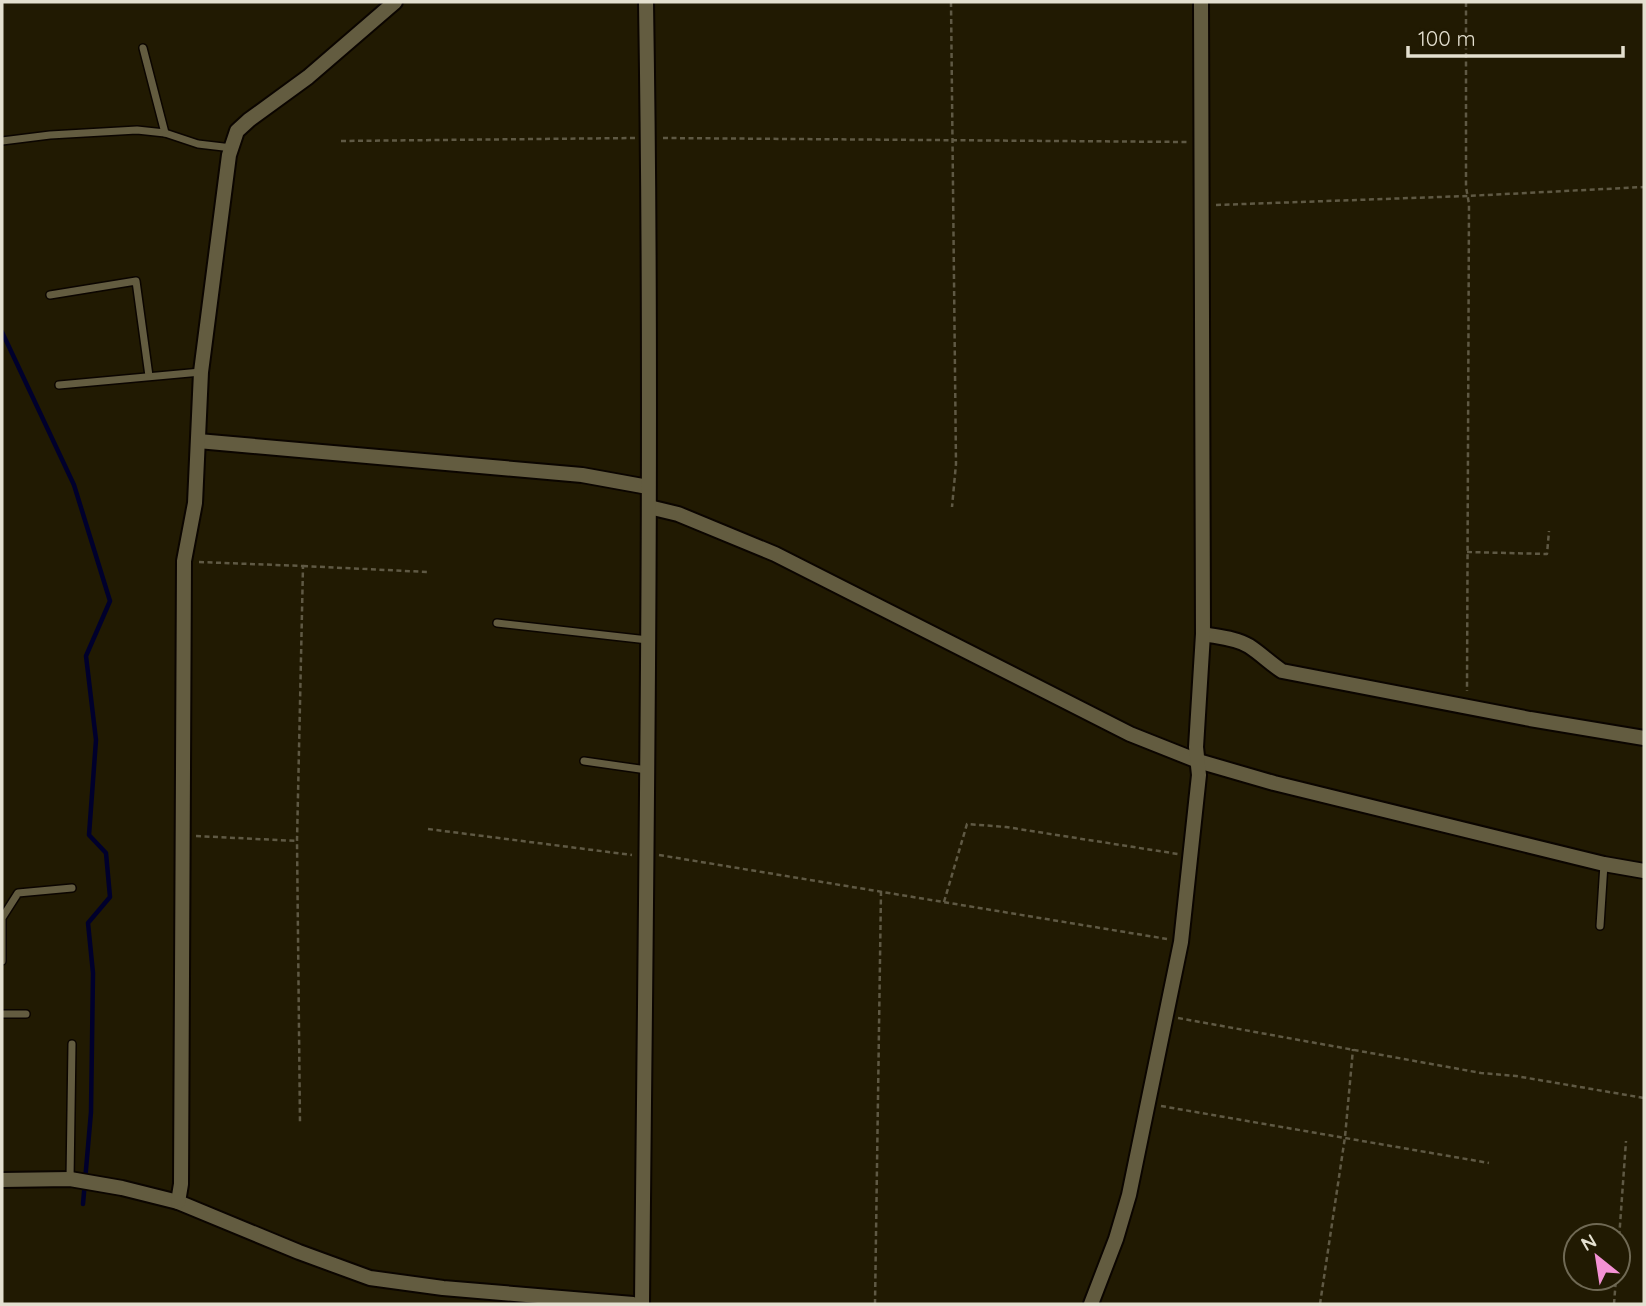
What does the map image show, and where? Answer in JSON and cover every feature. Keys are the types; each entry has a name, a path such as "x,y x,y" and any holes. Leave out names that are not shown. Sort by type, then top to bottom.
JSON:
{"street":[{"path":"178,1202 181,1184 184,561 195,503 201,372 229,155 237,131 308,77 395,2"},
{"path":"642,1304 649,507 646,2"},
{"path":"1091,1304 1129,1195 1166,1016 1181,942 1199,775 1196,747 1203,634 1201,2"},
{"path":"198,441 582,475 649,487"},
{"path":"649,507 678,514 775,554 1130,734 1198,761 1274,783 1644,871"},
{"path":"1203,634 1237,640 1250,646 1282,671 1644,738"},
{"path":"2,1180 70,1179 178,1202 370,1278 443,1288 633,1304"}],"lane":[{"path":"143,48 165,133"},
{"path":"2,141 137,130 165,133 198,144 232,148"},
{"path":"50,295 136,281 149,376"},
{"path":"60,386 201,372"},
{"path":"497,623 648,640"},
{"path":"584,761 647,770"},
{"path":"1600,926 1604,863"},
{"path":"2,961 2,918 18,893 72,888"},
{"path":"2,1014 26,1014"},
{"path":"70,1179 72,1044"}],"path":[{"path":"951,2 956,464 952,507"},
{"path":"1466,2 1466,187 1469,204 1467,706"},
{"path":"341,141 648,138 1202,142"},
{"path":"1202,206 1644,187"},
{"path":"1467,552 1547,554 1549,531"},
{"path":"184,561 428,572"},
{"path":"300,1124 297,841 303,566"},
{"path":"944,902 967,824 1006,827 1190,856"},
{"path":"428,829 646,856 659,855 1181,942"},
{"path":"183,835 297,841"},
{"path":"875,1304 881,891"},
{"path":"1166,1016 1481,1073 1516,1076 1644,1098"},
{"path":"1320,1304 1345,1137 1353,1049"},
{"path":"1148,1103 1489,1163"},
{"path":"1620,1222 1626,1141"}],"waterway":[{"path":"2,332 74,485 110,601 86,656 96,740 89,835 106,853 110,897 88,923 93,973 91,1112 83,1204"}]}
